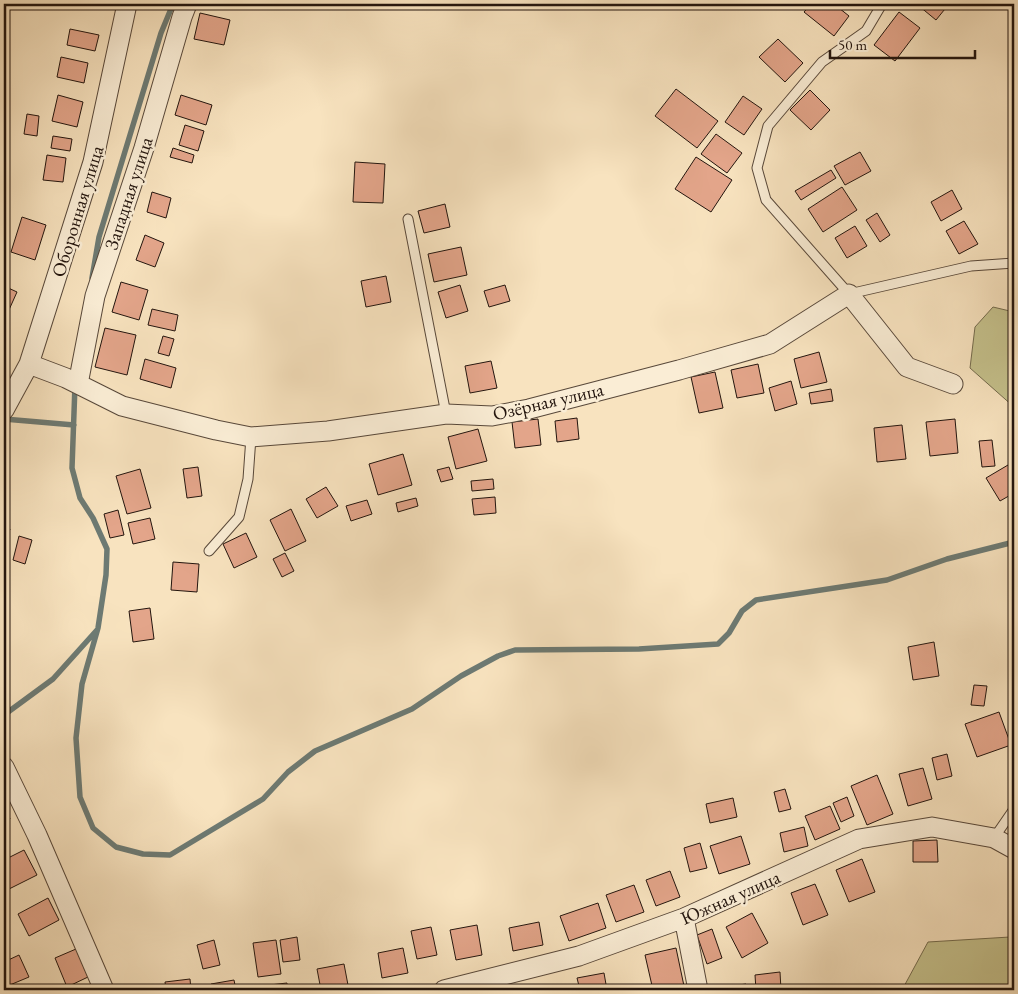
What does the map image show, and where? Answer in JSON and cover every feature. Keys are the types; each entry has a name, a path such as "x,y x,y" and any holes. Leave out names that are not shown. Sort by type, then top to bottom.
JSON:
{"street":[{"name":"Оборонная улица","path":"4,409 29,364 94,162 126,4"},
{"name":"Западная улица","path":"72,381 95,296 144,148 187,4"},
{"name":"Озёрная улица","path":"29,364 72,381 122,406 216,430 251,437 328,432 446,414 492,416 529,409 679,370 770,344 849,294"},
{"path":"849,294 907,367 953,384"},
{"path":"4,767 37,835 104,990"},
{"name":"Южная улица","path":"444,990 578,956 684,918 859,839 932,827 994,838 1014,849"},
{"path":"684,918 698,990"}],"lane":[{"path":"882,4 866,31 822,62 768,126 757,168 766,200 849,294 971,266 1014,263"},
{"path":"408,219 446,414"},
{"path":"210,551 240,516 248,479 251,437"},
{"path":"994,838 1014,809"}],"shaded area":[{"path":"993,307 1014,312 1014,407 970,368 975,327"},
{"path":"1014,924 1014,990 902,990 928,942 1010,937"}],"building":[{"path":"811,4 834,4 849,16 834,36 804,12"},
{"path":"921,4 949,4 936,20 919,6"},
{"path":"899,12 920,28 895,61 874,45"},
{"path":"200,13 230,20 224,45 194,39"},
{"path":"70,29 99,35 95,51 67,45"},
{"path":"778,39 803,63 785,82 759,57"},
{"path":"61,57 88,63 84,83 57,77"},
{"path":"676,89 718,121 697,148 655,116"},
{"path":"810,90 830,110 811,130 790,110"},
{"path":"58,95 83,102 77,127 52,121"},
{"path":"181,95 212,105 206,125 175,115"},
{"path":"743,96 762,109 744,135 725,122"},
{"path":"27,114 39,116 37,136 24,134"},
{"path":"185,125 204,131 198,151 179,145"},
{"path":"716,134 742,153 727,173 701,154"},
{"path":"53,136 72,139 70,151 51,148"},
{"path":"173,148 194,155 192,163 170,157"},
{"path":"860,152 871,171 845,185 834,166"},
{"path":"47,155 66,158 63,182 43,180"},
{"path":"696,157 732,180 711,212 675,189"},
{"path":"355,162 385,164 383,203 353,202"},
{"path":"831,170 836,178 801,200 795,191"},
{"path":"842,187 857,210 823,232 808,209"},
{"path":"952,190 962,209 941,221 931,202"},
{"path":"152,192 171,198 166,218 147,212"},
{"path":"445,204 450,227 424,233 418,211"},
{"path":"877,213 890,235 880,242 866,220"},
{"path":"22,217 46,225 35,260 11,252"},
{"path":"964,221 978,244 959,254 946,231"},
{"path":"855,226 867,246 847,258 835,238"},
{"path":"145,235 164,243 155,267 136,260"},
{"path":"461,247 467,275 434,282 428,254"},
{"path":"386,276 391,302 366,307 361,281"},
{"path":"121,282 148,290 139,320 112,312"},
{"path":"460,285 468,311 446,318 438,292"},
{"path":"505,285 510,301 489,307 484,291"},
{"path":"4,286 17,292 4,321"},
{"path":"152,309 178,315 175,331 148,325"},
{"path":"105,328 136,335 127,375 95,367"},
{"path":"163,336 174,339 169,356 158,353"},
{"path":"819,352 827,382 801,388 794,359"},
{"path":"145,359 176,368 171,388 140,379"},
{"path":"491,361 497,388 470,393 465,366"},
{"path":"758,364 764,393 737,398 731,370"},
{"path":"715,372 723,408 699,413 691,377"},
{"path":"791,381 797,404 775,411 769,388"},
{"path":"831,389 833,401 811,404 809,393"},
{"path":"577,418 579,439 557,442 555,421"},
{"path":"538,419 541,445 515,448 512,422"},
{"path":"955,419 958,453 930,456 926,422"},
{"path":"902,425 906,459 877,462 874,428"},
{"path":"478,429 487,461 456,469 448,437"},
{"path":"992,440 995,466 982,467 979,441"},
{"path":"403,454 412,485 378,495 369,464"},
{"path":"1008,465 1014,476 1014,493 1000,501 986,478"},
{"path":"198,467 202,496 187,498 183,469"},
{"path":"449,467 453,479 441,482 437,470"},
{"path":"140,469 151,508 127,514 116,476"},
{"path":"493,479 494,489 472,491 471,481"},
{"path":"326,487 338,506 317,518 306,499"},
{"path":"495,497 496,513 474,515 472,499"},
{"path":"416,498 418,506 398,512 396,503"},
{"path":"367,500 372,514 351,521 346,506"},
{"path":"291,509 306,541 285,551 270,520"},
{"path":"118,510 124,535 110,538 104,514"},
{"path":"150,518 155,539 133,544 128,523"},
{"path":"4,526 10,529 4,547"},
{"path":"246,533 257,557 234,568 223,544"},
{"path":"19,536 32,540 25,564 13,560"},
{"path":"285,553 294,571 282,577 273,559"},
{"path":"173,562 199,564 197,592 171,590"},
{"path":"150,608 154,639 133,642 129,611"},
{"path":"934,642 939,676 913,680 908,647"},
{"path":"974,685 987,686 984,706 971,705"},
{"path":"999,712 1011,745 977,757 965,724"},
{"path":"947,754 952,776 937,780 932,758"},
{"path":"923,768 932,799 908,806 899,774"},
{"path":"877,775 893,814 867,825 851,786"},
{"path":"785,789 791,809 779,812 774,792"},
{"path":"847,797 854,816 841,822 833,803"},
{"path":"733,798 737,817 710,823 706,804"},
{"path":"4,802 10,819 4,822"},
{"path":"830,806 840,829 815,840 805,816"},
{"path":"804,827 808,846 784,852 780,833"},
{"path":"741,836 750,864 719,874 710,846"},
{"path":"937,840 938,862 913,862 913,841"},
{"path":"700,843 707,868 690,872 684,848"},
{"path":"24,850 37,875 5,891 4,860"},
{"path":"862,859 875,892 849,902 836,870"},
{"path":"670,871 680,897 656,906 646,880"},
{"path":"815,884 828,915 803,925 791,893"},
{"path":"634,885 644,912 616,922 606,895"},
{"path":"48,898 59,920 29,936 18,914"},
{"path":"598,903 606,928 569,941 560,916"},
{"path":"752,913 768,943 742,958 726,927"},
{"path":"539,922 543,945 513,951 509,928"},
{"path":"477,925 482,955 456,960 450,930"},
{"path":"431,927 437,955 417,959 411,931"},
{"path":"712,929 722,958 707,964 697,935"},
{"path":"297,937 300,960 283,962 280,940"},
{"path":"214,940 220,965 203,969 197,945"},
{"path":"276,940 281,974 258,977 253,943"},
{"path":"403,948 408,973 382,978 378,953"},
{"path":"676,948 684,986 665,990 653,990 645,955"},
{"path":"76,949 88,977 67,987 55,958"},
{"path":"19,955 29,977 5,987 4,962"},
{"path":"344,964 348,985 321,990 317,969"},
{"path":"780,972 781,990 756,990 755,975"},
{"path":"604,973 607,990 580,990 577,978"},
{"path":"190,979 191,990 166,990 165,982"},
{"path":"234,980 236,990 212,990 211,984"},
{"path":"287,983 287,990 261,990 261,986"},
{"path":"746,984 747,990 717,990 716,988"}],"waterway":[{"path":"92,278 99,237 161,33 173,4"},
{"path":"75,385 72,468 80,498 93,518 107,549 106,575 98,628 82,684 76,738 80,797 93,828 116,847 143,854 170,855 263,799 288,772 315,751 412,709 461,676 498,656 515,650 639,649 718,644 729,633 742,611 756,600 887,580 947,559 1014,542"},
{"path":"4,419 74,425"},
{"path":"4,715 53,679 97,630"}]}
